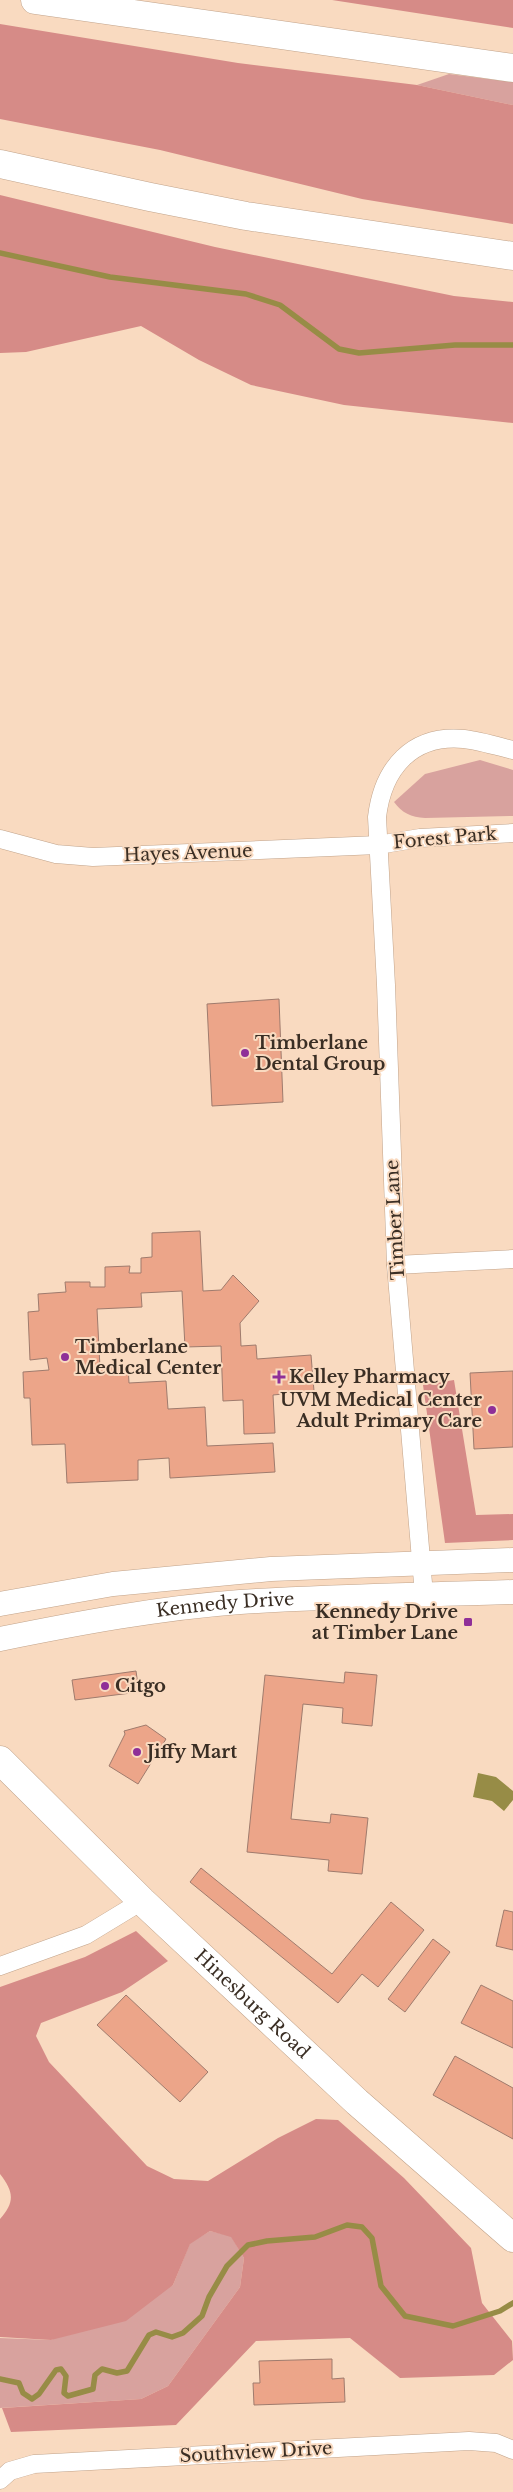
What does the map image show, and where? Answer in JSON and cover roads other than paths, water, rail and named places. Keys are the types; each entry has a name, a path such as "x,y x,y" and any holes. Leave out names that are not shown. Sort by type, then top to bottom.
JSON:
{"main road":[{"path":"35,0 513,68"},
{"path":"0,164 246,216 513,256"},
{"name":"Kennedy Drive","path":"0,1604 132,1582 271,1570 372,1564 513,1560"},
{"name":"Kennedy Drive","path":"0,1639 113,1618 238,1602 373,1595 513,1592"},
{"name":"Hinesburg Road","path":"0,1760 142,1901 357,2102 513,2238"}],"street":[{"name":"Timber Lane","path":"424,1595 396,1265 386,985 377,817 381,789 394,767 405,756 431,742 446,739 475,741 513,750"},
{"name":"Forest Park","path":"378,845 420,838 513,833"},
{"name":"Hayes Avenue","path":"0,839 56,854 92,857 378,845"},
{"path":"396,1265 513,1259"},
{"path":"0,1966 86,1936 142,1901"},
{"name":"Southview Drive","path":"0,2479 10,2471 34,2464 469,2441 496,2443 513,2450"}],"waterway":[{"path":"0,253 110,277 246,294 280,305 339,349 359,353 455,345 513,345"},
{"path":"0,2379 19,2383 23,2393 32,2399 39,2394 56,2370 61,2369 66,2376 64,2393 68,2396 93,2389 95,2375 102,2369 117,2373 127,2371 149,2335 156,2332 172,2337 183,2333 202,2316 209,2297 227,2266 248,2245 267,2241 315,2237 347,2225 362,2227 372,2238 381,2286 405,2316 453,2326 500,2311 513,2303"}],"place":[{"name":"Timberlane Dental Group","path":"245,1053"},
{"name":"Timberlane Medical Center","path":"65,1357"},
{"name":"Kelley Pharmacy","path":"279,1377"},
{"name":"UVM Medical Center Adult Primary Care","path":"492,1410"},
{"name":"Kennedy Drive at Timber Lane","path":"468,1622"},
{"name":"Citgo","path":"105,1686"},
{"name":"Jiffy Mart","path":"137,1752"}]}
